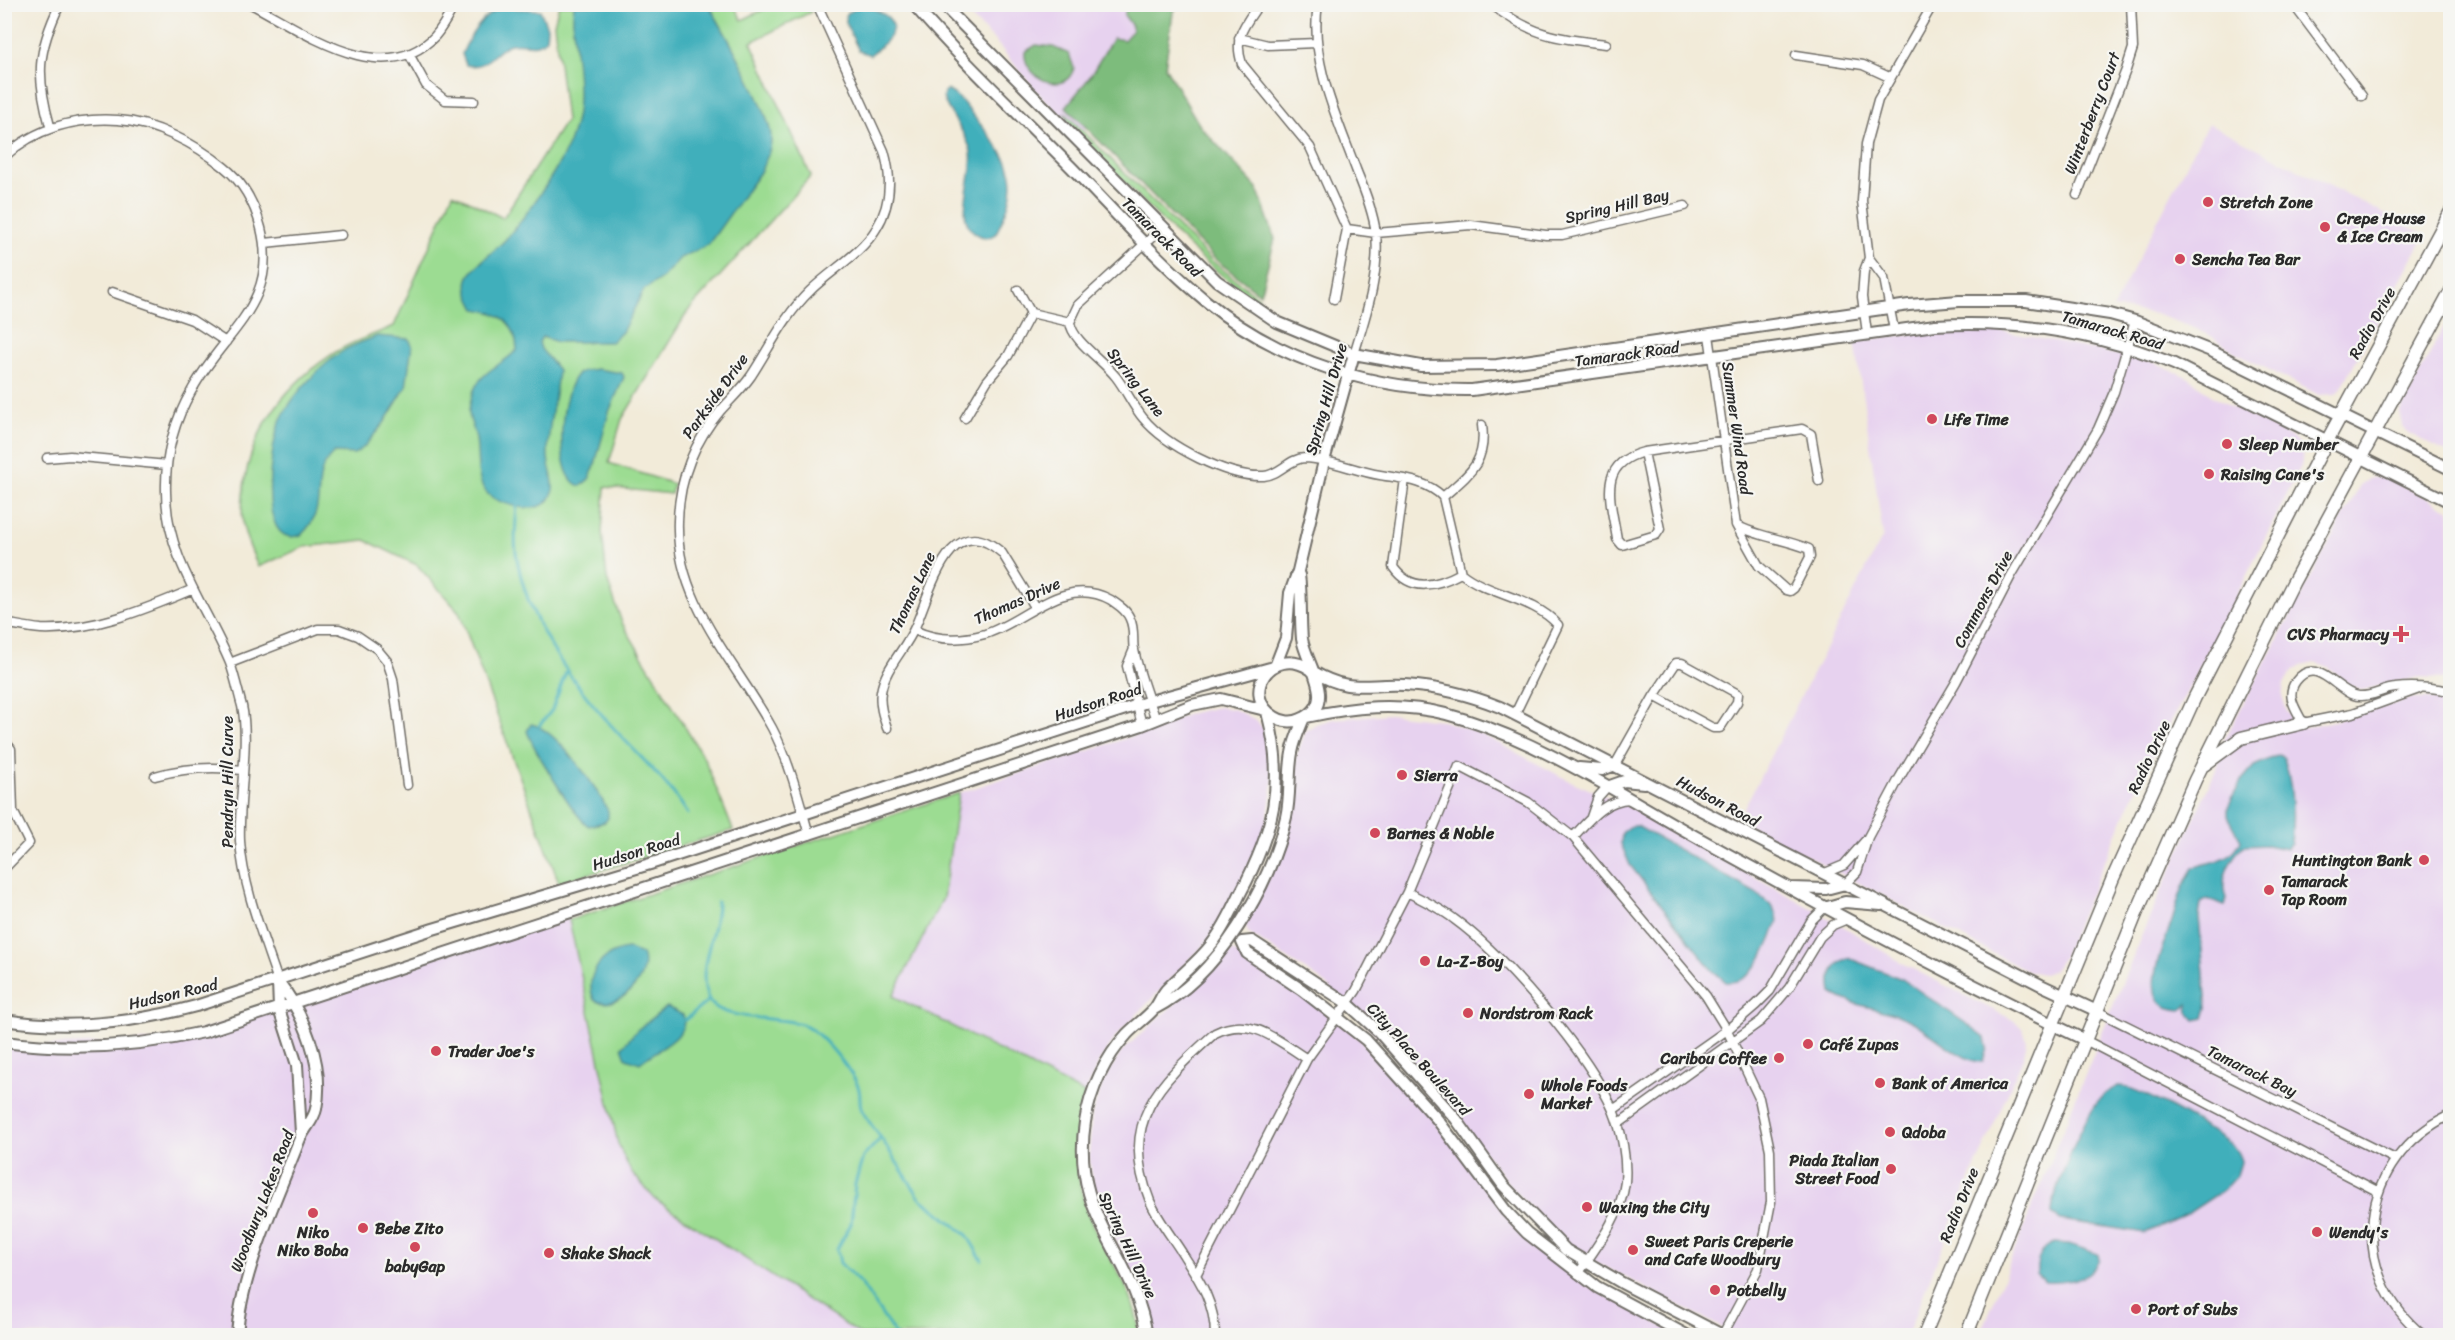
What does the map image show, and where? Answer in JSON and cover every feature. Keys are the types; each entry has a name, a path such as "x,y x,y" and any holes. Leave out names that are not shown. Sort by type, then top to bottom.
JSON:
{"main road":[{"name":"Radio Drive","path":"1924,1335 2126,849 2191,705 2341,414 2451,213"},
{"path":"1966,1335 2154,870 2200,768 2293,583 2451,293"},
{"path":"2200,768 2241,738 2303,723"}],"street":[{"path":"50,126 42,99 39,62 48,29 60,4"},
{"path":"250,4 359,57 376,59 409,54 435,36 455,4"},
{"name":"Parkside Drive","path":"809,835 804,815 772,729 699,611 689,589 678,547 677,524 679,495 684,475 691,455 708,426 748,380 780,327 808,293 875,231 887,203 890,171 884,151 817,4"},
{"name":"Tamarack Road","path":"913,4 1144,242 1206,301 1245,329 1292,354 1348,375 1419,389 1472,390 1935,325 1999,323 2049,327 2127,346 2174,364 2451,502"},
{"name":"Tamarack Road","path":"942,4 1217,281 1256,310 1299,332 1354,354 1421,366 1471,367 1709,335 1891,307 1959,301 2026,301 2110,314 2182,338 2451,469"},
{"path":"1259,4 1242,29 1237,48 1242,64 1310,147 1347,229 1334,299"},
{"name":"Spring Hill Drive","path":"1273,666 1287,638 1290,593 1298,571 1324,461 1372,290 1376,233 1369,203 1333,106 1316,43 1318,4"},
{"path":"1491,4 1525,28 1540,34 1606,44"},
{"path":"1867,333 1863,282 1869,258 1862,201 1863,171 1871,122 1889,77 1932,4"},
{"name":"Winterberry Court","path":"2077,195 2133,48 2131,4"},
{"path":"2293,4 2362,96"},
{"path":"1239,38 1268,45 1316,43"},
{"path":"409,54 426,85 445,100 474,100"},
{"path":"1796,55 1863,65 1889,77"},
{"name":"Pendryn Hill Curve","path":"4,157 16,146 50,126 96,119 142,123 214,159 229,170 245,190 257,214 265,243 262,286 254,306 199,378 180,413 167,465 166,492 169,529 191,590 230,663 243,711 242,862 278,981"},
{"name":"Spring Hill Bay","path":"1376,233 1454,224 1562,235 1685,206"},
{"path":"1018,290 1031,313 1070,322 1078,305 1144,242 1162,228"},
{"path":"1347,229 1376,233"},
{"path":"265,243 341,235"},
{"path":"1869,258 1884,278 1894,330"},
{"path":"112,292 184,317 226,342"},
{"path":"965,418 987,381 1008,356 1031,313"},
{"name":"Commons Drive","path":"1845,884 1855,875 1862,862 1868,837 1956,682 2011,576 2098,429 2114,392 2134,321"},
{"name":"Spring Lane","path":"1070,322 1071,331 1116,377 1142,417 1169,440 1195,455 1254,477 1271,476 1298,459 1324,461 1353,470 1405,479 1435,489 1443,497"},
{"name":"Summer Wind Road","path":"1709,335 1736,525"},
{"path":"1482,425 1485,442 1478,463 1443,497 1461,573 1487,589 1527,604 1551,618 1558,625 1515,714"},
{"path":"1644,452 1660,529 1656,535 1622,545 1617,539 1609,488 1611,477 1627,456 1644,452 1725,440 1808,430 1819,481"},
{"path":"47,458 70,456 167,465"},
{"path":"1405,479 1392,559 1394,567 1407,582 1420,585 1449,579 1461,573"},
{"path":"1736,525 1748,532 1771,535 1809,549 1810,557 1794,588 1786,591 1759,566 1736,525"},
{"name":"Thomas Lane","path":"886,728 879,702 886,674 914,630 940,566 953,547 963,542 985,542 994,547 1002,554 1035,608"},
{"name":"Spring Hill Drive","path":"1298,571 1302,633 1311,670"},
{"path":"4,623 41,629 117,619 191,590"},
{"name":"Thomas Drive","path":"914,630 931,638 969,638 1001,627 1061,595 1075,592 1092,593 1107,598 1120,606 1130,618 1134,649 1156,720"},
{"path":"230,663 318,629 339,629 368,642 387,661 393,679 407,785"},
{"name":"Thomas Drive","path":"1134,649 1126,666 1142,725"},
{"path":"1266,711 1259,688 1273,666 1293,661 1311,670 1319,684 1319,699 1305,718"},
{"path":"1569,766 1599,770 1616,765 1654,696 1676,663 1682,663 1738,694 1737,702 1720,728 1713,728 1654,696"},
{"name":"Hudson Road","path":"4,1020 68,1024 131,1020 175,1012 278,981 433,929 804,815 1136,705 1273,666"},
{"name":"Hudson Road","path":"1311,670 1344,686 1405,685 1442,689 1479,699 1515,714 2097,1011"},
{"path":"2419,689 2353,713 2303,723 2291,702 2292,689 2304,675 2324,674 2342,690 2361,696 2395,688 2419,689 2451,691"},
{"path":"4,1042 69,1047 136,1044 204,1032 296,1004 1142,725 1202,702 1221,699 1266,711 1284,721 1366,707 1406,708 1438,712 1496,731 1569,766 1845,920 2085,1040 2379,1192"},
{"name":"Spring Hill Drive","path":"1147,1335 1136,1290 1102,1229 1090,1202 1084,1176 1083,1148 1089,1104 1102,1069 1123,1040 1154,1009 1165,992 1211,945 1260,854 1274,814 1277,777 1274,744 1266,711"},
{"name":"Spring Hill Drive","path":"1154,1009 1174,999 1237,939 1281,838 1289,804 1292,753 1305,718"},
{"path":"4,740 11,749 13,811 29,843 4,869"},
{"path":"1196,1275 1306,1059 1356,991 1407,892 1459,766 1528,802 1573,837 1692,977 1726,1030 1761,1103 1770,1149 1771,1202 1758,1269 1723,1335"},
{"path":"155,776 181,769 220,767 242,770"},
{"path":"1591,817 1598,797 1607,787 1623,781 1653,784"},
{"path":"1573,837 1591,817 1612,802 1630,800"},
{"path":"1825,873 1844,865 1868,837"},
{"path":"1788,888 1826,889 1845,884"},
{"path":"1407,892 1454,918 1506,967 1568,1039 1604,1091 1613,1110 1626,1164 1622,1200 1578,1274"},
{"path":"1613,1110 1726,1030 1770,991 1811,921 1824,908 1845,902 1887,905"},
{"path":"1618,1124 1761,1021 1775,1007 1820,937 1845,920"},
{"path":"1222,928 1237,939"},
{"name":"City Place Boulevard","path":"1237,939 1252,941 1347,1003 1378,1031 1456,1119 1503,1185 1566,1250 1585,1263 1723,1335"},
{"name":"City Place Boulevard","path":"1237,939 1247,953 1338,1016 1366,1040 1437,1119 1506,1211 1527,1233 1578,1274 1620,1300 1688,1335"},
{"path":"278,981 279,1009 297,1065 301,1136"},
{"name":"Woodbury Lakes Road","path":"237,1335 244,1292 301,1136 316,1110 315,1064 296,1004 278,981"},
{"name":"Tamarack Bay","path":"2097,1011 2395,1159"},
{"path":"1215,1335 1215,1314 1196,1275 1151,1203 1142,1175 1139,1140 1144,1118 1163,1082 1215,1033 1226,1028 1241,1025 1259,1028 1306,1059"},
{"path":"2424,1335 2401,1314 2380,1278 2374,1254 2373,1214 2379,1192 2395,1159 2414,1138 2451,1115"},
{"path":"1147,1335 1179,1335"}],"shaded area":[{"path":"959,5 1148,5 1081,136 1036,91 996,42"},
{"path":"2208,123 2425,235 2336,394 2319,395 2236,353 2211,336 2189,326 2155,314 2113,308"},
{"path":"2450,315 2450,454 2410,434 2402,425 2399,413"},
{"path":"1942,330 1997,330 2154,362 2189,378 2213,397 2289,435 2298,443 2303,455 2301,466 2223,623 2140,780 2063,957 2054,970 2044,974 2027,971 1738,820 1883,536 1855,341"},
{"path":"2372,477 2389,478 2450,510 2450,679 2415,678 2362,690 2347,684 2329,667 2314,663 2301,666 2291,673 2284,685 2282,696 2287,712 2302,728 2410,699 2450,699 2450,1335 1980,1336 2142,934 2215,772 2224,740 2360,485"},
{"path":"1219,707 1234,709 1256,720 1266,732 1273,782 1266,828 1227,912 1207,942 1118,1034 1099,1062 1085,1094 893,996 943,898 959,793 1142,733 1191,713"},
{"path":"1389,714 1441,720 1479,733 1568,780 1634,809 1846,928 1907,966 2013,1020 2023,1028 2027,1042 2023,1058 1961,1200 1907,1335 1738,1336 1579,1253 1562,1241 1510,1186 1460,1119 1322,981 1248,933 1245,923 1273,867 1295,775 1296,757 1306,731 1316,724 1334,719"},
{"path":"567,915 615,1133 630,1170 655,1199 669,1209 861,1335 18,1335 4,1328 4,1042 39,1046 170,1040"},
{"path":"1233,951 1298,991 1361,1040 1433,1120 1524,1235 1544,1254 1589,1287 1681,1336 1153,1336 1141,1286 1102,1216 1094,1193 1089,1155 1092,1115 1103,1082 1122,1051 1197,984 1225,954"}],"green space":[{"path":"559,5 734,5 742,20 773,5 808,5 811,12 751,42 811,176 688,311 622,419 609,463 674,484 671,494 605,487 602,532 607,579 622,623 705,760 733,830 559,883 459,612 417,565 365,540 304,547 258,567 245,533 242,510 248,465 255,445 275,408 288,391 321,362 339,350 394,326 453,193 503,218 566,120 554,24"},
{"path":"1128,5 1178,5 1173,13 1165,67 1200,126 1257,188 1275,239 1260,294 1216,260 1066,107 1089,78 1113,38 1124,40 1132,31 1132,26 1124,15"},
{"path":"1036,45 1053,47 1069,54 1074,68 1069,77 1062,82 1054,83 1037,76 1026,61 1025,52"},
{"path":"1064,112 1212,261 1259,298 1258,302 1232,284 1159,218 1069,124"},
{"path":"959,793 943,898 893,996 1085,1094 1077,1149 1080,1186 1091,1221 1130,1295 1140,1335 861,1335 655,1199 630,1170 618,1144 569,920"}],"water":[{"path":"574,5 709,5 755,91 769,125 771,142 760,172 708,245 680,258 663,277 644,290 622,332 611,342 557,342 542,337 539,342 541,349 558,370 548,445 553,490 549,500 543,505 523,508 503,503 489,495 484,490 479,476 476,439 469,415 472,395 482,377 517,350 514,333 506,320 493,313 476,309 467,283 474,269 506,239 531,207 570,142 578,99"},
{"path":"862,5 884,15 893,26 887,39 870,55 859,51 846,24 846,14"},
{"path":"504,8 540,10 547,27 546,39 537,44 508,45 484,63 466,65 462,54 473,33 490,14"},
{"path":"947,90 963,103 989,135 999,148 1011,173 1010,200 995,235 987,238 975,233 968,224 965,214 971,152 943,98"},
{"path":"377,336 409,339 412,345 406,387 384,423 363,448 354,454 334,453 321,472 318,503 310,524 301,535 286,536 277,527 271,511 270,491 273,448 281,419 300,390 334,357"},
{"path":"597,369 622,373 624,377 609,412 594,468 589,479 581,486 572,480 562,451 564,412 573,381 579,373"},
{"path":"531,724 552,736 586,775 608,811 608,818 605,822 589,826 575,811 555,782 531,739 527,731"},
{"path":"2278,755 2284,758 2291,790 2291,844 2286,849 2267,845 2243,846 2226,872 2225,905 2208,899 2201,903 2199,917 2207,1008 2204,1018 2195,1020 2189,1013 2188,1004 2182,1010 2167,1007 2158,1000 2155,976 2162,948 2183,888 2193,868 2226,857 2232,853 2241,840 2228,816 2228,807 2241,781 2254,766"},
{"path":"1631,826 1637,826 1756,893 1772,906 1778,922 1759,962 1745,977 1726,982 1712,970 1630,865 1621,844 1622,833"},
{"path":"629,949 642,954 644,963 637,983 630,991 613,1002 603,1003 594,1000 591,991 593,973 611,954"},
{"path":"1848,958 1902,979 1985,1038 1987,1048 1983,1062 1957,1053 1905,1018 1852,1002 1832,993 1832,972 1838,964"},
{"path":"667,1007 683,1015 684,1023 681,1031 669,1043 640,1063 626,1058 622,1047 637,1030"},
{"path":"2118,1086 2157,1100 2206,1128 2231,1145 2241,1162 2237,1175 2222,1191 2187,1214 2145,1233 2061,1220 2052,1214 2057,1189 2085,1122 2101,1098"},
{"path":"2054,1243 2069,1244 2098,1254 2099,1260 2090,1272 2076,1279 2045,1282 2037,1274 2037,1264 2045,1248"}],"waterway":[{"path":"517,506 515,535 521,578 541,627 568,673 584,694 664,782 688,814"},
{"path":"539,726 552,710 566,672"},
{"path":"717,902 704,976 709,1000 715,1007 726,1012 794,1022 811,1029 842,1061 854,1079 859,1089 861,1108 881,1138 863,1157 855,1184 851,1224 837,1249 840,1263 862,1285 896,1336"},
{"path":"685,1020 709,1000"},
{"path":"881,1138 920,1198 967,1235 982,1260"}],"place":[{"name":"Stretch Zone","path":"2208,202"},
{"name":"Crepe House & Ice Cream","path":"2325,227"},
{"name":"Sencha Tea Bar","path":"2180,259"},
{"name":"Life Time","path":"1932,419"},
{"name":"Sleep Number","path":"2227,444"},
{"name":"Raising Cane's","path":"2209,474"},
{"name":"CVS Pharmacy","path":"2401,634"},
{"name":"Sierra","path":"1402,775"},
{"name":"Barnes & Noble","path":"1375,833"},
{"name":"Huntington Bank","path":"2424,860"},
{"name":"Tamarack Tap Room","path":"2269,890"},
{"name":"La-Z-Boy","path":"1425,961"},
{"name":"Nordstrom Rack","path":"1468,1013"},
{"name":"Café Zupas","path":"1808,1044"},
{"name":"Trader Joe's","path":"436,1051"},
{"name":"Caribou Coffee","path":"1779,1058"},
{"name":"Bank of America","path":"1880,1083"},
{"name":"Whole Foods Market","path":"1529,1094"},
{"name":"Qdoba","path":"1890,1132"},
{"name":"Piada Italian Street Food","path":"1891,1169"},
{"name":"Waxing the City","path":"1587,1207"},
{"name":"Niko Niko Boba","path":"313,1213"},
{"name":"Bebe Zito","path":"363,1228"},
{"name":"Wendy's","path":"2317,1232"},
{"name":"babyGap","path":"415,1247"},
{"name":"Sweet Paris Creperie and Cafe Woodbury","path":"1633,1250"},
{"name":"Shake Shack","path":"549,1253"},
{"name":"Potbelly","path":"1715,1290"},
{"name":"Port of Subs","path":"2136,1309"}]}
